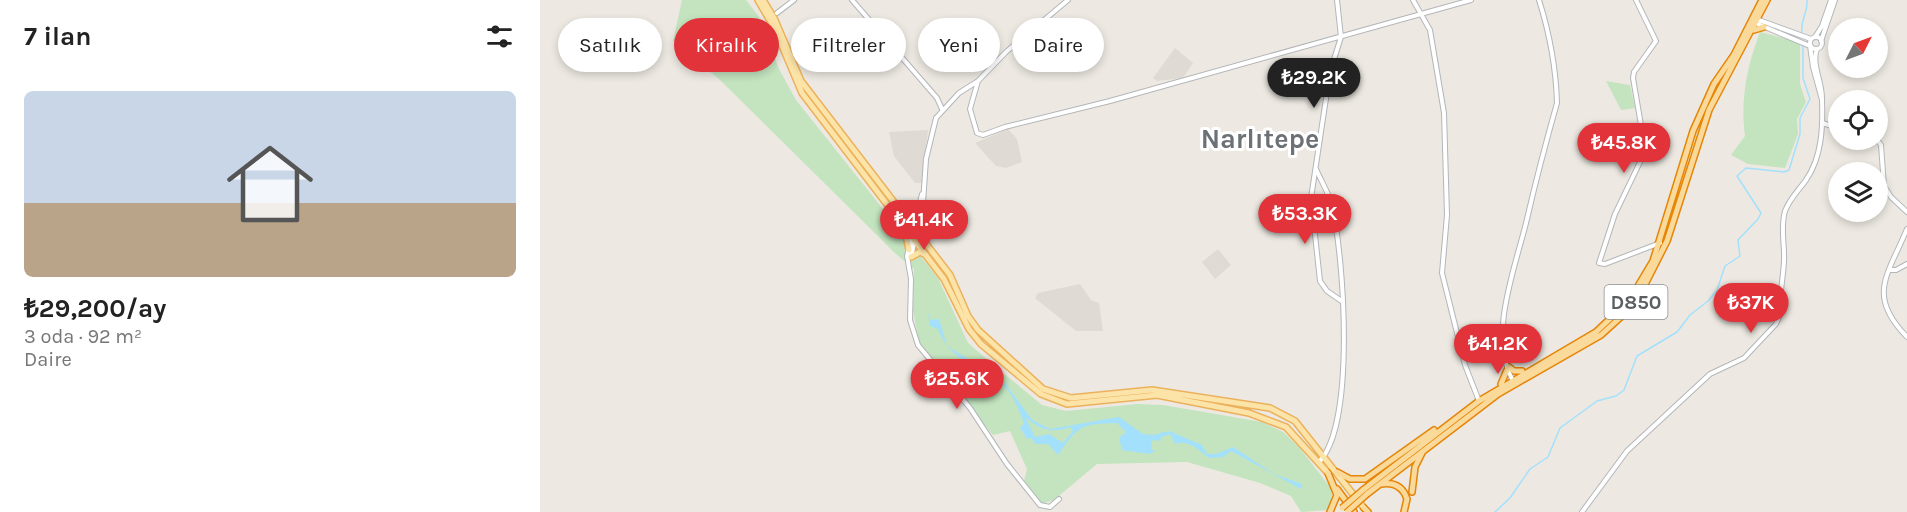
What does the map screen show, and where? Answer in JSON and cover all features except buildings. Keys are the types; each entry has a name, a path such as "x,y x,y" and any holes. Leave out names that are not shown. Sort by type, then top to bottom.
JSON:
{"highway":[{"name":"D850","path":"1365,492 1374,488 1527,371 1596,332 1619,312 1642,282 1660,243 1693,131 1714,84 1756,21 1762,0"},
{"name":"D850","path":"1344,511 1479,400 1498,387 1514,381 1601,335 1635,304 1647,285 1667,241 1709,110 1767,0"},
{"path":"1756,21 1765,26"},
{"path":"1756,21 1765,26"},
{"path":"1498,387 1508,368 1517,372 1527,371"},
{"path":"1337,472 1350,479 1365,479 1417,441 1466,411"},
{"path":"1412,492 1415,467 1425,448"},
{"path":"1328,473 1354,512"},
{"path":"1374,488 1388,483 1399,486 1407,499 1404,512"},
{"path":"1330,512 1336,501 1336,488"}],"main road":[{"path":"758,0 775,29 802,93 944,279 961,316 981,344 1041,394 1067,404 1157,395 1249,412 1286,427 1328,473"},
{"path":"764,0 801,81 927,242 950,275 978,330 1043,389 1071,398 1152,390 1270,408 1294,421 1366,510"},
{"path":"905,215 914,216 919,213 927,242"},
{"path":"904,226 909,250"},
{"path":"910,259 920,252 929,258"}],"street":[{"path":"777,13 794,0"},
{"path":"852,0 919,75 937,98 942,109"},
{"path":"910,259 932,129 942,109 978,81 1006,52 1068,0"},
{"path":"1337,0 1341,37 1330,72 1311,198 1318,275 1327,291 1343,302"},
{"path":"1413,0 1430,30 1444,113 1448,215 1442,273 1465,365 1479,400"},
{"path":"978,81 970,115 977,133 983,135 1005,127 1110,101 1471,0"},
{"path":"1514,381 1504,356 1503,330 1508,292 1557,103 1558,82 1553,52 1539,0"},
{"path":"1636,0 1656,41 1634,72 1633,78 1641,125 1641,160 1615,214 1599,263 1605,264 1660,243"},
{"path":"1822,99 1810,46 1833,0"},
{"path":"1582,512 1627,451 1710,374 1744,358 1776,324 1779,317 1784,258 1781,234 1783,221 1791,199 1805,183 1818,155 1823,88 1815,58 1833,0"},
{"path":"1765,26 1821,41"},
{"path":"1765,26 1817,49"},
{"path":"1822,123 1828,125"},
{"path":"1881,150 1884,186 1891,197 1907,212"},
{"path":"1316,168 1332,207 1345,341 1340,400 1332,438 1320,462"},
{"path":"1907,229 1882,292 1883,303 1890,318 1907,337"},
{"path":"914,239 909,250 910,320 918,345 970,408 1007,464 1040,505 1050,507 1059,499"},
{"path":"1890,270 1896,270 1907,264"}],"shaded area":[{"path":"1175,48 1193,63 1183,78 1157,81 1153,78"},
{"path":"1008,129 1017,139 1022,162 1006,168 996,166 975,143"},
{"path":"928,130 922,183 915,183 894,156 889,132"},
{"path":"1218,249 1231,265 1215,279 1202,262"},
{"path":"1080,284 1091,300 1099,303 1103,331 1076,331 1035,298 1038,293"}],"green space":[{"path":"682,0 746,0 760,18 678,18"},
{"path":"1760,32 1795,41 1800,45 1800,84 1806,102 1797,119 1798,134 1785,168 1748,164 1731,155 1745,136 1744,96 1751,58"},
{"path":"779,69 796,100 938,278 968,343 1042,405 1066,411 1137,404 1163,405 1262,422 1283,432 1298,446 1330,487 1332,494 1329,510 1301,512 1291,496 1260,483 1187,462 1097,464 1054,500 1041,504 1024,481 1027,469 1010,431 993,435 920,347 913,311 914,269 896,254 711,72 779,72"},
{"path":"1606,81 1630,85 1635,108 1621,110"}],"water":[{"path":"928,313 931,320 939,319 947,345 938,329 930,326"},
{"path":"948,347 1004,382 1032,420 1050,429 1119,417 1143,434 1153,435 1169,431 1202,445 1207,454 1216,454 1233,447 1274,474 1302,484 1301,489 1231,451 1223,457 1209,458 1189,444 1175,444 1170,434 1161,437 1160,441 1152,440 1151,449 1155,451 1149,454 1122,450 1119,438 1126,432 1117,423 1095,424 1082,428 1071,437 1058,455 1048,444 1036,444 1031,438 1027,439 1020,428 1024,424 1020,413 1012,396 1001,383 965,361","holes":["1025,417 1046,429 1057,430 1070,427 1073,431 1063,443 1049,434 1035,437"]}],"waterway":[{"path":"1802,32 1807,0"},
{"path":"1495,512 1510,498 1530,469 1548,457 1560,428 1597,401 1616,396 1624,390 1637,356 1677,332 1690,315 1708,301 1717,290 1725,266 1740,256 1738,240 1761,213 1737,176 1746,168 1784,172 1789,170 1800,134 1800,118 1810,99 1803,78 1803,44"}],"district":[{"name":"Narlıtepe","path":"1260,139"}]}
